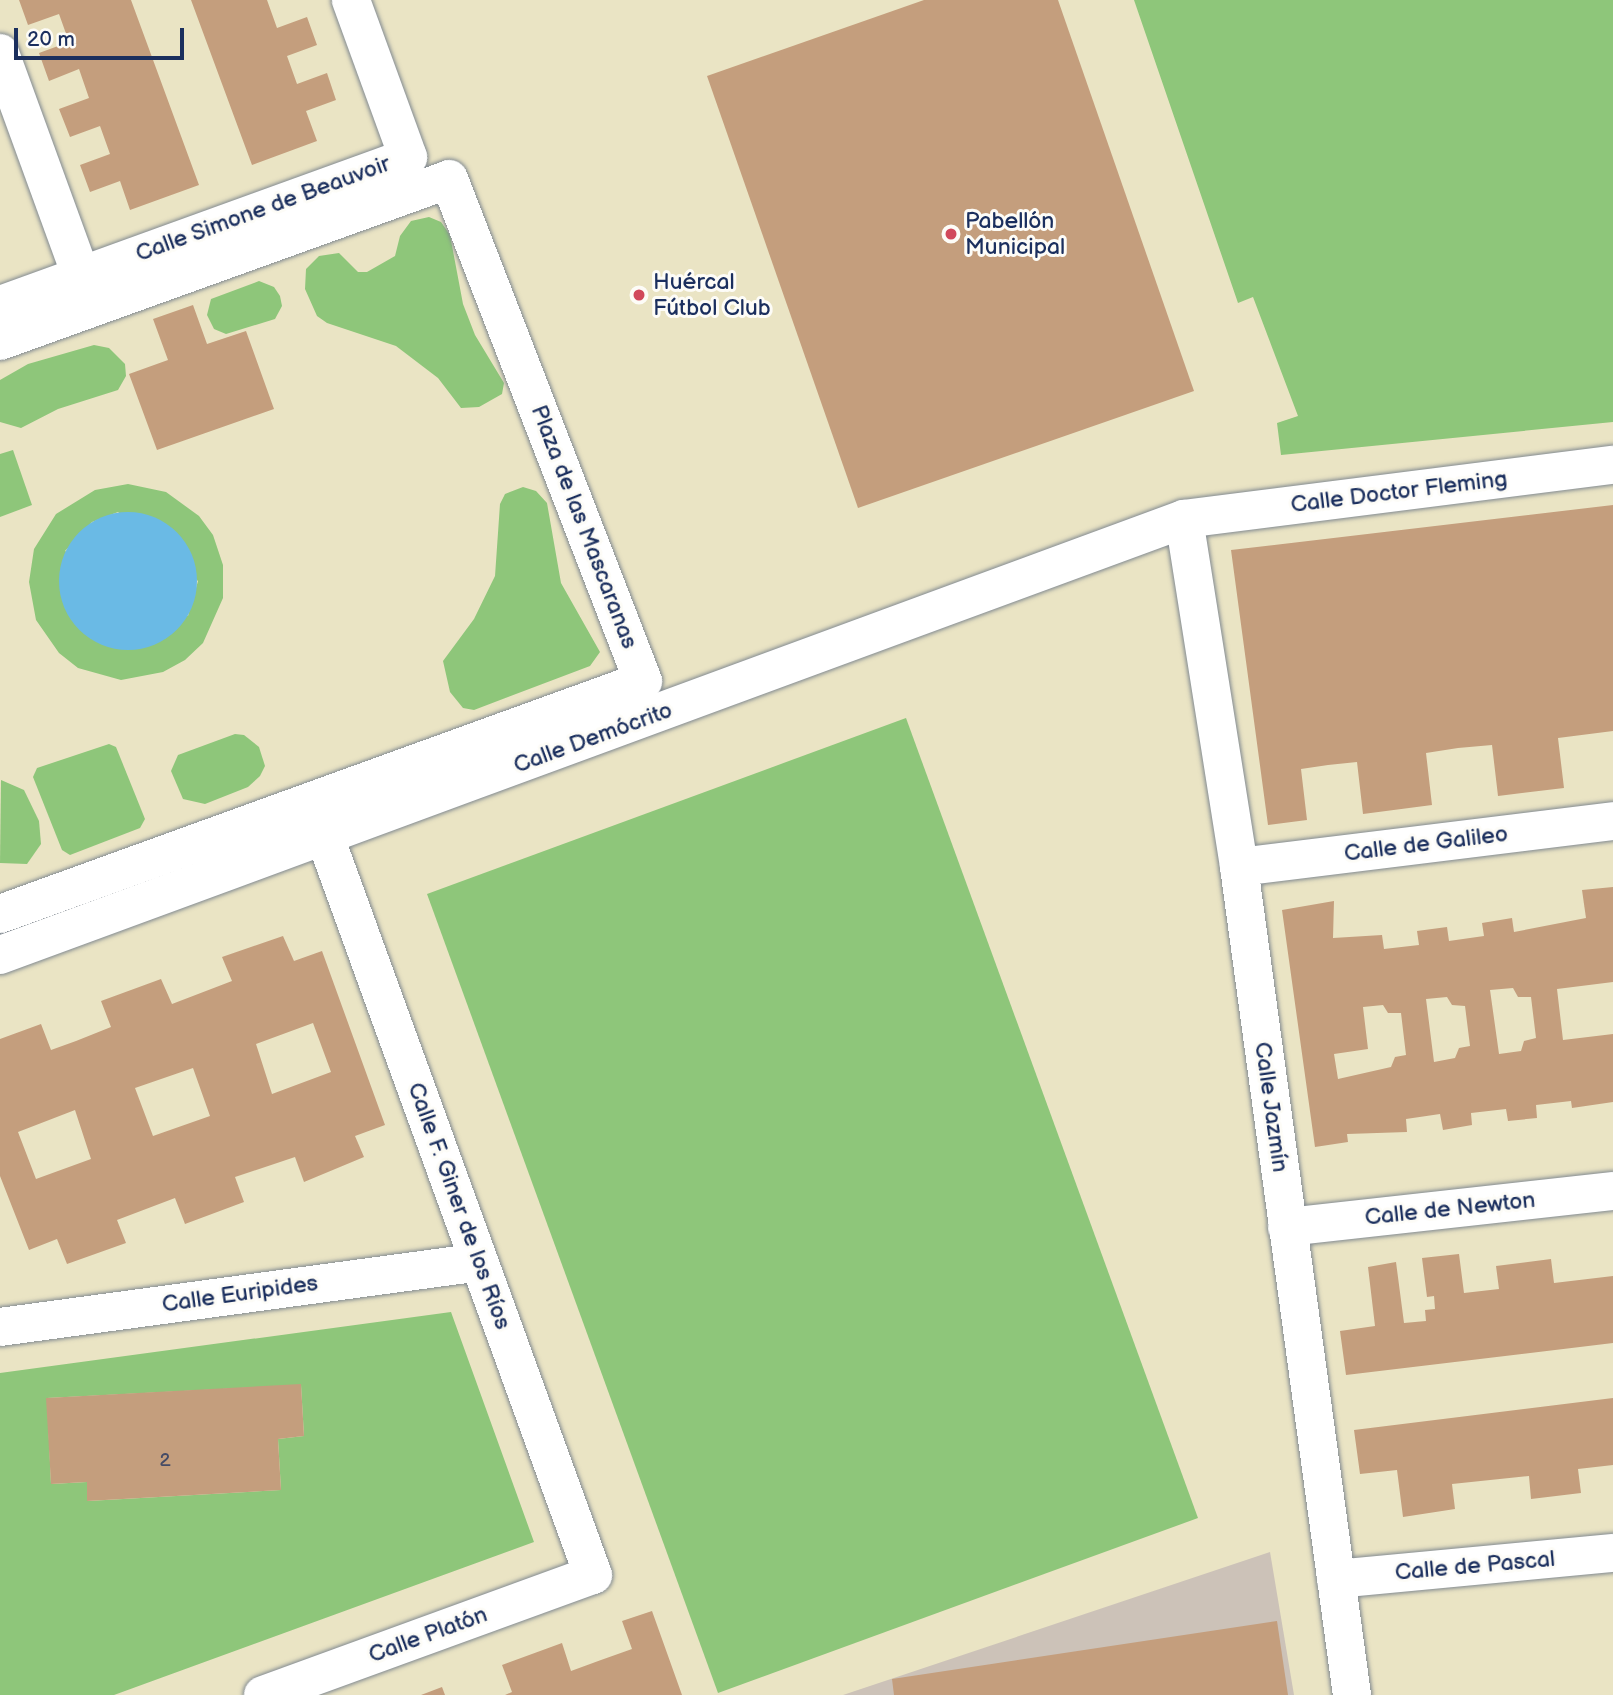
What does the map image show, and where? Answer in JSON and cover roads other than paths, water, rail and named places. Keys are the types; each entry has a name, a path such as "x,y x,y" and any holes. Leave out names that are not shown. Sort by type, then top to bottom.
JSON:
{"street":[{"name":"Calle Simone de Beauvoir","path":"80,276 408,157 351,0"},
{"path":"0,53 80,276 0,305"},
{"name":"Plaza de las Mascaranas","path":"0,341 449,179 643,681 0,914"},
{"name":"Calle Doctor Fleming","path":"1184,519 1613,465"},
{"name":"Calle Demócrito","path":"0,955 1184,519"},
{"name":"Calle Jazmín","path":"1184,519 1239,867 1352,1695"},
{"name":"Calle de Galileo","path":"1239,867 1613,821"},
{"name":"Calle F. Giner de los Ríos","path":"325,837 593,1575"},
{"name":"Calle de Newton","path":"1287,1227 1613,1191"},
{"name":"Calle Euripides","path":"0,1326 479,1262"},
{"name":"Calle de Pascal","path":"1336,1579 1613,1553"},
{"name":"Calle Platón","path":"263,1695 593,1575"}],"water":[{"path":"128,512 155,517 177,532 192,554 197,581 192,608 177,630 155,645 128,650 101,645 79,630 64,608 59,581 64,554 79,532 101,517"}],"place":[{"name":"Pabellón Municipal","path":"951,234"},
{"name":"Huércal Fútbol Club","path":"639,295"}]}
